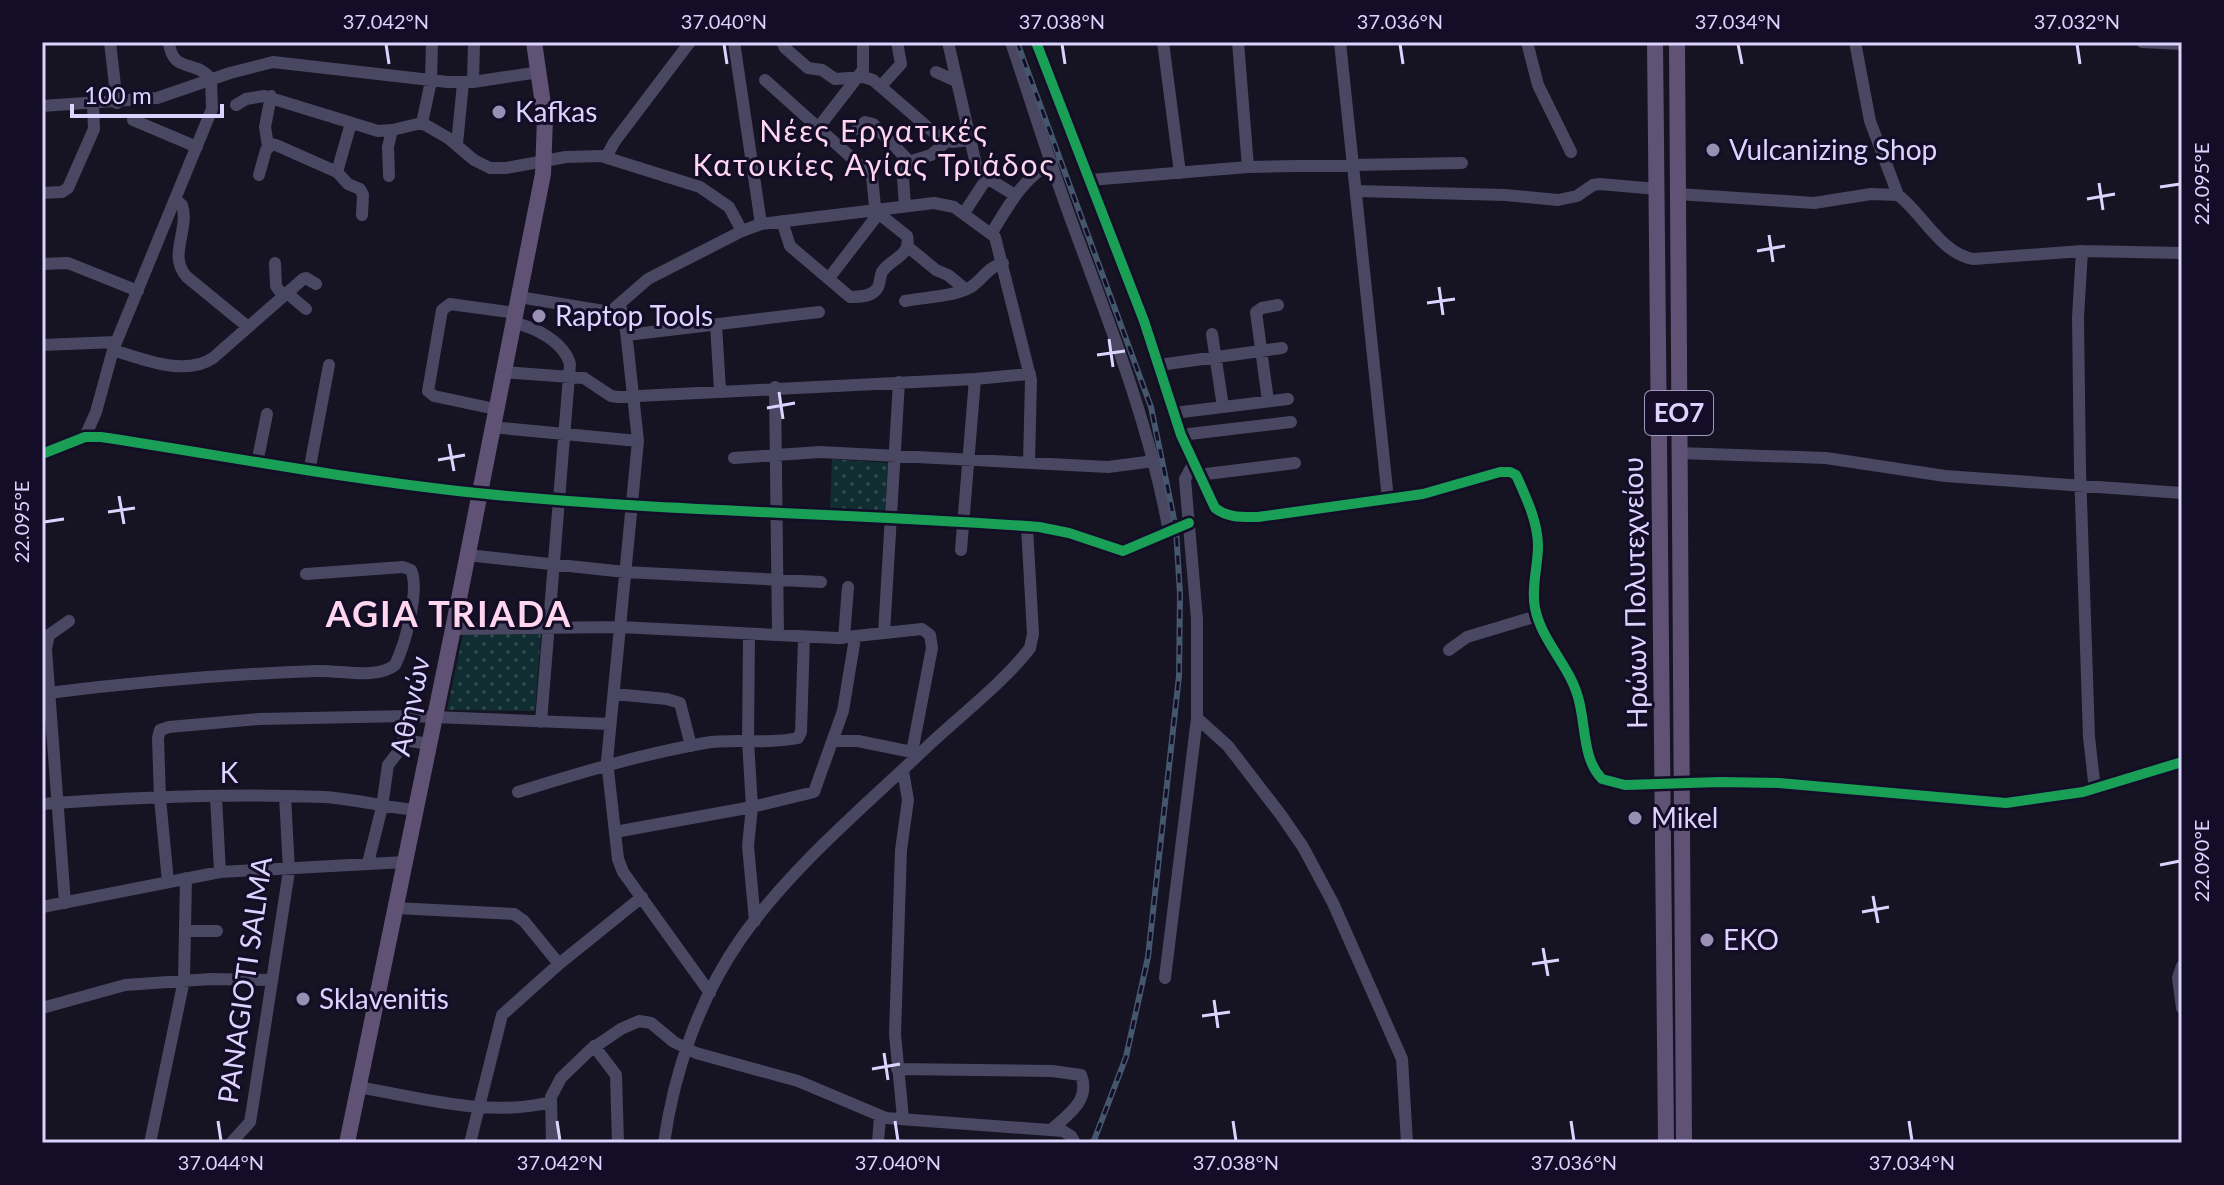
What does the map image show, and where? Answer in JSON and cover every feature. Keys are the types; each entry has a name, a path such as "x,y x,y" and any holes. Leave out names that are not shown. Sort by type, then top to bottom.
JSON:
{"main road":[{"name":"Αθηνών","path":"347,1143 543,174 546,137 534,42"},
{"name":"Ηρώων Πολυτεχνείου","path":"1655,42 1666,1143"},
{"name":"Ηρώων Πολυτεχνείου","path":"1677,42 1684,1143"}],"street":[{"path":"110,42 117,103"},
{"path":"85,437 96,412 114,346 212,109 211,79 199,68 179,64 173,58 169,42"},
{"path":"422,123 431,81 432,42"},
{"path":"457,144 474,42"},
{"path":"606,157 690,42"},
{"path":"734,42 761,224"},
{"path":"782,42 808,68 823,71 835,79 869,78 939,137 947,141 969,140"},
{"path":"818,128 864,66 863,42"},
{"path":"881,86 901,64 897,42"},
{"path":"948,42 978,171 1015,195"},
{"path":"1011,42 1133,387 1154,461 1169,532"},
{"path":"1036,42 1159,365 1181,435 1215,508 1223,514 1239,518 1423,494 1500,472 1516,475 1532,514 1537,539 1533,596 1537,616 1575,687 1583,713 1589,753 1595,771 1602,779 1618,784 1779,783 1990,803 2049,799 2095,790 2182,762"},
{"path":"1163,42 1180,173"},
{"path":"1238,42 1248,167"},
{"path":"1340,42 1388,499"},
{"path":"1527,42 1538,85 1571,152"},
{"path":"1855,42 1870,121 1898,195 1951,249 1965,258 2082,251 2182,253"},
{"path":"2142,42 2182,44"},
{"path":"42,106 157,98 262,64 280,62 431,81 468,82 539,72"},
{"path":"936,72 956,81"},
{"path":"765,80 871,174 878,211 870,227 829,278"},
{"path":"236,105 256,96 271,96 378,131 422,123 457,144 477,162 498,169 566,157 606,157 711,193 729,207 742,231"},
{"path":"259,175 268,146 265,127 271,96"},
{"path":"42,193 63,192 68,188 94,129 93,104"},
{"path":"133,120 197,147"},
{"path":"857,129 865,122 873,124 908,162 903,178 905,206"},
{"path":"337,172 351,123"},
{"path":"389,176 388,147 392,130"},
{"path":"908,162 931,155 947,141"},
{"path":"268,146 276,145 337,172 344,182 363,191 362,215"},
{"path":"991,234 1030,177 1052,162"},
{"path":"1090,180 1248,167 1462,163"},
{"path":"964,213 987,178"},
{"path":"1356,191 1505,195 1558,200 1577,196 1600,184 1657,189"},
{"path":"1678,194 1814,203 1871,194 1898,195"},
{"path":"176,200 184,208 185,216 178,251 180,268 248,327"},
{"path":"495,409 434,396 428,391 442,310 450,304 516,311 612,312 648,279 761,224 934,203 954,207 998,241 1030,374 1032,410 1029,463"},
{"path":"782,221 790,246 850,297 872,294 878,288 880,274 889,263 901,256 907,246 907,236 878,211"},
{"path":"907,246 965,289"},
{"path":"2082,251 2078,317 2081,485 2089,737 2095,790"},
{"path":"42,264 68,263 138,291"},
{"path":"275,263 276,286 306,309"},
{"path":"905,301 965,289 994,266 1003,263"},
{"path":"42,345 114,346 156,363 196,365 213,358 305,278 316,284"},
{"path":"620,305 627,335 638,441 607,767 615,832 621,868 710,993"},
{"path":"1268,401 1256,312 1278,305"},
{"path":"516,311 528,327 560,346 569,360 541,722"},
{"path":"627,335 819,312"},
{"path":"716,325 720,390"},
{"path":"1212,334 1223,407"},
{"path":"1159,365 1282,348"},
{"path":"309,472 329,365"},
{"path":"503,372 592,381 614,397 1030,374"},
{"path":"961,550 975,379"},
{"path":"884,633 899,382"},
{"path":"775,387 778,635"},
{"path":"1174,413 1288,399"},
{"path":"257,463 267,414"},
{"path":"1181,435 1291,422"},
{"path":"491,427 638,441"},
{"path":"42,454 85,437 101,437 309,472 479,493 633,506 1027,527 1069,533 1123,551 1189,523"},
{"path":"734,458 820,452 1108,467 1154,461"},
{"path":"1679,453 1826,458 1873,463 1926,474 2182,493"},
{"path":"1165,978 1197,718 1197,619 1185,479 1195,470 1295,463"},
{"path":"664,1143 673,1096 710,993 727,961 755,921 811,858 903,771 915,754 1023,657 1032,645 1027,527"},
{"path":"467,555 625,572 821,582"},
{"path":"48,693 116,684 288,672 379,672 395,665 409,619 414,584 411,570 403,567 306,574"},
{"path":"615,832 752,807 814,792 843,711 849,638 848,587"},
{"path":"1449,650 1467,637 1537,616"},
{"path":"65,903 46,734 47,640 57,627 69,621"},
{"path":"453,629 620,627 849,638 922,629 928,632 932,641 931,663 915,754"},
{"path":"749,634 748,741 752,807 748,846 755,921"},
{"path":"518,792 691,746 712,742 785,740 800,735 804,637"},
{"path":"614,694 679,703 691,746"},
{"path":"168,882 160,798 160,730 259,719 408,716 610,724"},
{"path":"368,863 382,807 388,765 404,740 408,716"},
{"path":"1197,718 1228,746 1281,815 1326,888 1402,1059 1407,1143"},
{"path":"404,740 429,744"},
{"path":"834,741 863,741 915,754"},
{"path":"903,771 908,800 901,850 895,1015 903,1118"},
{"name":"Κ","path":"42,804 285,796 329,797 416,810"},
{"name":"PANAGIOTI SALMA","path":"231,1143 250,1122 289,867 285,796"},
{"path":"216,797 220,872"},
{"path":"42,907 220,872 405,862"},
{"path":"150,1143 184,980 186,878"},
{"path":"470,1143 502,1015 642,897"},
{"path":"395,908 514,914 524,921 559,964"},
{"path":"186,931 217,931"},
{"path":"2182,966 2178,978 2182,1008"},
{"path":"42,1008 125,985 184,980 272,980"},
{"path":"552,1143 551,1102 554,1089 565,1073 594,1046 630,1024 644,1021 654,1024 670,1039 688,1049 808,1085 880,1116 1051,1130 1068,1133 1075,1143"},
{"path":"594,1046 616,1075 618,1143"},
{"path":"897,1069 1052,1071 1081,1075 1083,1084 1077,1108 1051,1130"},
{"path":"357,1087 480,1106 528,1106 551,1102"},
{"path":"878,1143 880,1116"}],"green space":[{"path":"832,459 888,463 885,513 830,510"},
{"path":"541,633 535,711 447,710 463,634"}],"railway":[{"path":"1017,42 1151,407 1176,529 1180,594 1179,676 1148,957 1126,1057 1093,1143"}],"cycle path":[{"path":"1036,42 1144,321 1181,435 1215,508 1230,515 1258,517 1423,494 1500,472 1516,475 1536,528 1538,554 1534,593 1538,620 1574,685 1588,751 1602,779 1625,785 1779,783 2006,803 2083,792 2182,762"},
{"path":"42,454 85,437 101,437 336,475 477,493 617,504 1039,527 1069,533 1123,551 1189,523"}],"place":[{"name":"Kafkas","path":"499,112"},
{"name":"Vulcanizing Shop","path":"1713,150"},
{"name":"Raptop Tools","path":"539,316"},
{"name":"Mikel","path":"1635,818"},
{"name":"EKO","path":"1707,940"},
{"name":"Sklavenitis","path":"303,999"}],"district":[{"name":"Νέες Εργατικές Κατοικίες Αγίας Τριάδος","path":"874,149"},
{"name":"AGIA TRIADA","path":"449,614"}]}
